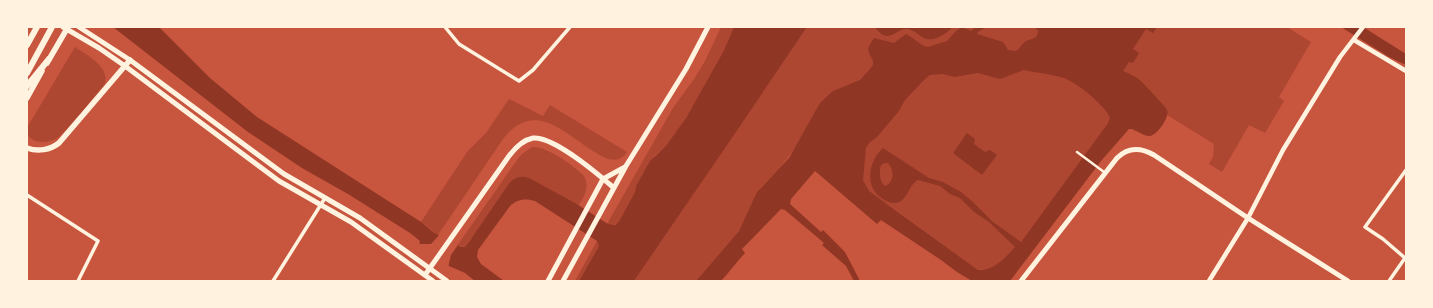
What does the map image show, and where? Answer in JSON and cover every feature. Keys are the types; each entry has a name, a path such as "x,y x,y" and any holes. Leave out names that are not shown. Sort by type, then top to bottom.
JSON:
{"highway":[{"path":"27,45 37,27"},
{"path":"27,73 52,27"},
{"path":"27,84 49,60"},
{"path":"27,84 33,62"}],"main road":[{"path":"63,27 99,48 125,66 279,181 346,219 433,281"},
{"path":"27,98 68,27"},
{"path":"79,27 130,60 284,174 356,215 447,281"},
{"path":"563,281 626,166 686,69 708,27"},
{"path":"27,148 33,150 46,150 60,143 130,60"},
{"path":"425,275 511,152 521,143 529,139 543,139 554,144 604,179 614,188"},
{"path":"1021,281 1104,172 1119,156 1128,150 1139,150 1151,153 1248,218 1348,281"},
{"path":"548,281 604,179 626,166"}],"street":[{"path":"445,27 459,44 519,81 533,70 570,27"},
{"path":"1209,281 1248,218 1283,150 1340,57 1363,27"},
{"path":"1355,39 1406,71"},
{"path":"1077,152 1104,172"},
{"path":"1388,281 1405,258 1383,239 1365,227 1406,170"},
{"path":"27,195 98,241 78,281"},
{"path":"273,281 325,198"}],"shaded area":[{"path":"113,27 159,27 210,78 257,117 421,222 433,232 461,247 465,247 508,185 520,177 529,178 575,203 608,224 615,225 619,221 635,192 636,186 650,161 666,146 686,118 723,52 734,27 807,27 634,281 579,281 599,246 597,241 535,201 525,199 510,206 478,250 477,257 481,264 504,281 475,281 465,273 449,266 419,246 420,241 410,233 348,194 302,168 248,132"},
{"path":"721,27 734,27 723,52 686,118 666,147 655,155 636,186 635,192 618,222 613,225 607,224 673,108 705,61"},
{"path":"807,27 1287,27 1311,42 1279,97 1284,101 1265,133 1249,125 1222,172 1209,164 1213,157 1214,144 1167,115 1108,123 1021,242 997,265 987,269 978,270 889,205 795,148 779,169 760,188 739,231 696,281 634,281"},
{"path":"875,27 953,27 935,39 926,39 908,29 904,29 889,36 880,33"},
{"path":"962,27 971,31 976,27 986,27 977,34 1003,42 1008,50 1016,51 1025,42 1037,36 1038,31 1035,27 1157,27 1153,33 1146,29 1133,49 1139,53 1133,63 1129,62 1123,71 1140,80 1150,90 1167,110 1167,117 1159,130 1149,136 1129,129 1101,161 1010,281 972,281 881,220 877,224 815,171 791,199 790,204 821,232 823,230 845,252 860,281 854,281 846,266 822,245 824,243 785,210 781,209 742,249 745,253 721,281 696,281 739,231 757,192 789,158 820,103 833,91 860,80 873,65 868,48 874,38 894,43 906,34 928,47 947,41","holes":["1024,70 1054,75 1069,80 1097,101 1110,118 1108,123 1021,242 993,222 961,192 943,182 929,178 883,148 878,153 871,167 870,174 873,188 877,194 885,200 893,203 899,202 905,197 918,180 940,186 950,194 960,198 974,212 989,222 1015,247 994,266 983,270 978,270 869,191 863,180 866,148 899,111 905,100 930,75 943,74 954,77 978,73 1000,79","888,163 892,172 891,182 885,186 882,182 880,173 881,165"]},
{"path":"1341,27 1363,27 1406,54 1406,65 1389,57"},
{"path":"75,47 96,61 104,71 105,83 74,121 56,139 44,142 35,141 28,135 28,126"},
{"path":"509,99 543,116 550,105 627,152 619,159 608,159 556,126 543,121 530,121 516,126 503,139 438,235 421,222 467,152 486,133"},
{"path":"967,133 975,139 974,144 985,152 990,150 997,155 982,175 953,153"},
{"path":"532,147 552,153 574,167 584,176 586,180 586,188 578,206 511,182 465,247 457,246 517,160 522,154"},
{"path":"597,241 599,246 579,281 575,281"}],"pier":[{"path":"440,234 458,245 451,255 448,268 417,246 417,244 431,244"}]}
